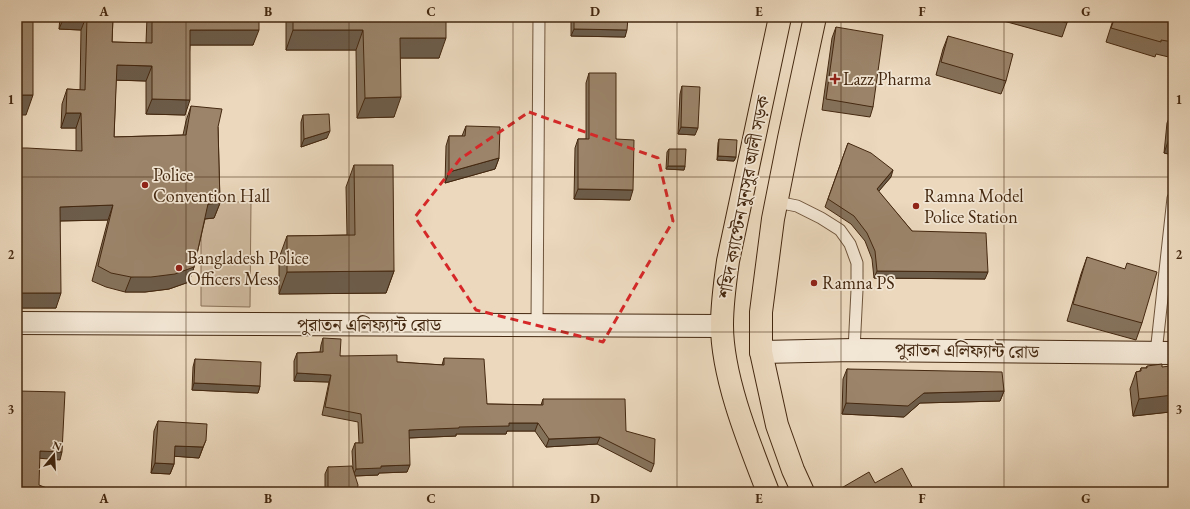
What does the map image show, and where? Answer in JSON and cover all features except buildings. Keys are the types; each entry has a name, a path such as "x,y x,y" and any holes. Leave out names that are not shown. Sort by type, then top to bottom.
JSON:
{"main road":[{"name":"শহিদ ক্যাপ্টেন মুনসুর আলী সড়ক","path":"768,492 733,392 725,358 722,326 723,300 728,261 780,17"},
{"name":"শহিদ ক্যাপ্টেন মুনসুর আলী সড়ক","path":"803,492 793,470 777,425 761,352 761,312 773,219 815,17"}],"street":[{"name":"পুরাতন এলিফ্যান্ট রোড","path":"17,324 722,326"},
{"name":"পুরাতন এলিফ্যান্ট রোড","path":"761,352 854,350 1164,353"}],"lane":[{"path":"537,325 539,17"},
{"path":"1164,353 1173,198"},
{"path":"777,202 796,206 821,218 840,230 850,244 857,263 854,350"}],"highlighted area":[{"path":"529,112 658,158 673,221 603,342 476,310 415,217 460,159"}],"shaded area":[{"path":"201,202 251,202 250,307 201,306"}],"place":[{"name":"Lazz Pharma","path":"835,79"},
{"name":"Police Convention Hall","path":"145,185"},
{"name":"Ramna Model Police Station","path":"916,206"},
{"name":"Bangladesh Police Officers Mess","path":"179,268"},
{"name":"Ramna PS","path":"814,283"}]}
